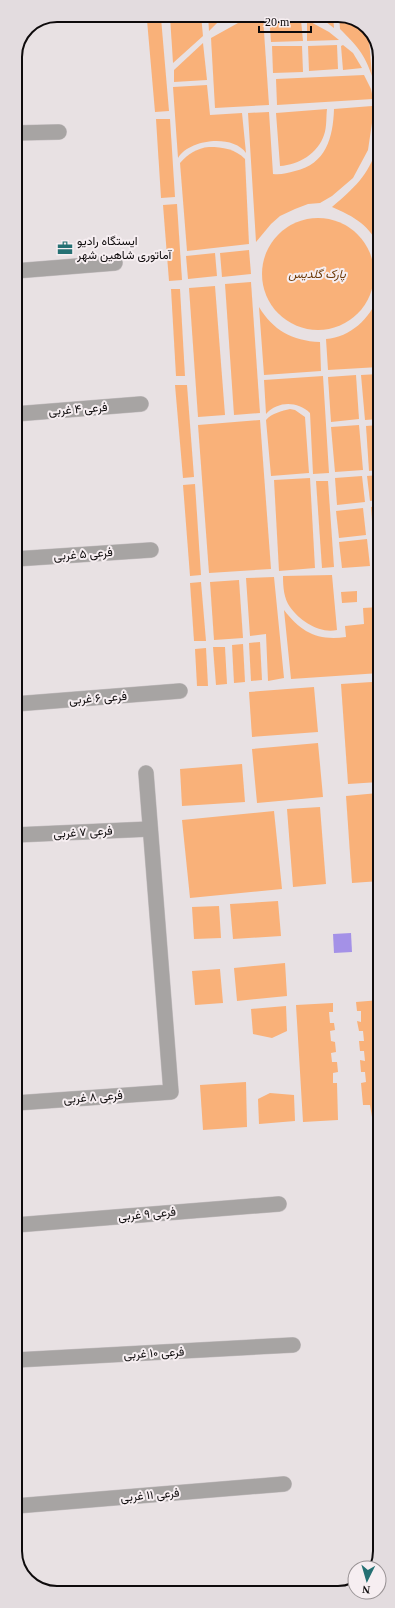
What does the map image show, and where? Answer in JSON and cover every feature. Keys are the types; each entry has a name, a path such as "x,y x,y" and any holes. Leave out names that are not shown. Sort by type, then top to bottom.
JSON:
{"street":[{"path":"22,133 59,132"},
{"path":"22,269 115,262"},
{"name":"فرعی ۴ غربی","path":"22,413 140,404"},
{"name":"فرعی ۵ غربی","path":"22,559 151,550"},
{"name":"فرعی ۶ غربی","path":"22,703 180,692"},
{"path":"146,773 150,829"},
{"name":"فرعی ۷ غربی","path":"22,834 150,829"},
{"name":"فرعی ۸ غربی","path":"22,1103 171,1092 150,829"},
{"name":"فرعی ۹ غربی","path":"22,1225 279,1204"},
{"name":"فرعی ۱۰ غربی","path":"22,1360 292,1345"},
{"name":"فرعی ۱۱ غربی","path":"22,1506 284,1484"}],"green space":[{"path":"147,22 161,22 169,111 155,112"},
{"path":"170,22 202,22 203,36 173,63"},
{"path":"208,22 218,22 209,31"},
{"path":"263,22 269,105 215,108 211,38 238,23"},
{"path":"270,22 301,22 303,41 271,42"},
{"path":"307,22 311,22 329,32 339,40 307,41"},
{"path":"326,22 334,22 334,28"},
{"path":"340,22 347,23 357,28 364,34 369,43 372,76 366,61 359,50 340,29"},
{"path":"203,43 207,80 174,82 174,70"},
{"path":"337,45 338,69 309,71 308,46"},
{"path":"343,45 353,53 362,68 343,70 341,46"},
{"path":"272,46 302,46 303,72 273,73"},
{"path":"364,75 371,89 373,99 277,105 276,79"},
{"path":"207,85 210,115 242,113 246,153 240,147 231,143 211,141 191,147 178,158 173,87"},
{"path":"372,106 372,123 368,150 353,178 332,196 320,203 308,204 280,216 256,242 248,113 269,112 273,174 279,174 306,168 321,156 326,148 332,130 334,109"},
{"path":"327,109 325,132 317,147 307,157 294,163 280,166 276,113"},
{"path":"156,119 170,119 175,197 161,198"},
{"path":"209,147 228,149 245,159 249,244 187,251 180,163 193,152"},
{"path":"373,158 373,236 367,228 354,218 332,207 359,181"},
{"path":"177,204 182,280 169,281 163,205"},
{"name":"پارک گلدیس","path":"318,218 340,222 358,234 370,252 373,263 373,285 370,296 358,314 340,326 318,330 296,326 278,314 266,296 262,274 266,252 278,234 296,222"},
{"path":"249,250 251,274 222,277 220,253"},
{"path":"215,253 217,276 188,279 186,256"},
{"path":"251,282 260,413 234,415 225,284"},
{"path":"215,286 225,415 198,417 189,288"},
{"path":"171,289 180,289 185,376 176,376"},
{"path":"259,307 270,322 284,333 292,337 320,342 321,371 264,375"},
{"path":"373,307 373,367 328,370 326,339 335,338 351,331"},
{"path":"373,374 373,419 365,420 361,375"},
{"path":"356,375 359,419 331,422 328,377"},
{"path":"323,376 329,473 313,474 310,413 299,406 288,404 276,407 266,414 264,380"},
{"path":"175,385 187,385 194,477 183,478"},
{"path":"290,409 295,410 305,417 309,473 271,476 266,420 274,414"},
{"path":"260,420 271,569 209,573 198,425"},
{"path":"359,425 363,470 335,472 331,427"},
{"path":"373,425 373,471 369,471 366,426"},
{"path":"362,476 365,502 337,505 335,478"},
{"path":"367,476 373,476 373,501 370,501"},
{"path":"310,478 315,568 279,571 274,480"},
{"path":"316,481 328,481 334,567 322,568"},
{"path":"195,484 201,575 190,576 183,485"},
{"path":"371,507 373,507 373,534"},
{"path":"363,508 366,535 339,538 336,511"},
{"path":"367,539 370,566 342,568 339,542"},
{"path":"332,575 337,630 331,631 311,625 294,612 285,597 283,576"},
{"path":"274,577 284,678 268,681 266,634 250,636 246,578"},
{"path":"239,580 243,638 214,640 210,582"},
{"path":"201,582 206,641 194,641 190,583"},
{"path":"357,591 357,602 342,603 341,592"},
{"path":"373,607 373,673 291,679 284,610 290,618 310,633 326,638 336,638 346,637 345,626 364,624 363,608"},
{"path":"260,642 262,680 251,681 249,643"},
{"path":"243,644 245,682 234,683 232,645"},
{"path":"213,647 225,647 227,684 216,685"},
{"path":"206,648 208,686 197,686 195,649"},
{"path":"372,682 373,782 348,784 341,684"},
{"path":"314,687 318,732 252,737 249,692"},
{"path":"318,743 323,797 257,803 252,749"},
{"path":"242,764 245,802 182,806 180,769"},
{"path":"373,793 373,882 352,883 346,796"},
{"path":"320,807 326,884 293,887 287,809"},
{"path":"274,811 282,889 190,898 182,820"},
{"path":"278,901 281,936 233,939 230,904"},
{"path":"219,906 221,938 194,939 192,907"},
{"path":"285,963 287,996 237,1001 234,968"},
{"path":"220,969 223,1003 195,1005 192,971"},
{"path":"373,1001 373,1117 370,1105 363,1105 361,1083 366,1082 365,1072 361,1072 360,1060 365,1061 364,1051 360,1051 359,1041 364,1041 363,1031 359,1031 357,1021 361,1022 361,1011 357,1011 356,1002"},
{"path":"333,1003 333,1012 329,1012 330,1023 334,1023 335,1030 330,1031 331,1041 335,1042 336,1052 331,1053 332,1062 337,1062 338,1072 333,1073 333,1083 337,1083 338,1120 303,1122 296,1005"},
{"path":"286,1006 287,1031 272,1038 253,1034 251,1009"},
{"path":"246,1082 247,1127 203,1130 200,1085"},
{"path":"270,1093 294,1095 295,1121 259,1124 258,1099"}],"shaded area":[{"path":"351,933 352,952 334,953 333,934"}],"place":[{"name":"ایستگاه رادیو آماتوری شاهین شهر","path":"65,248"}]}
